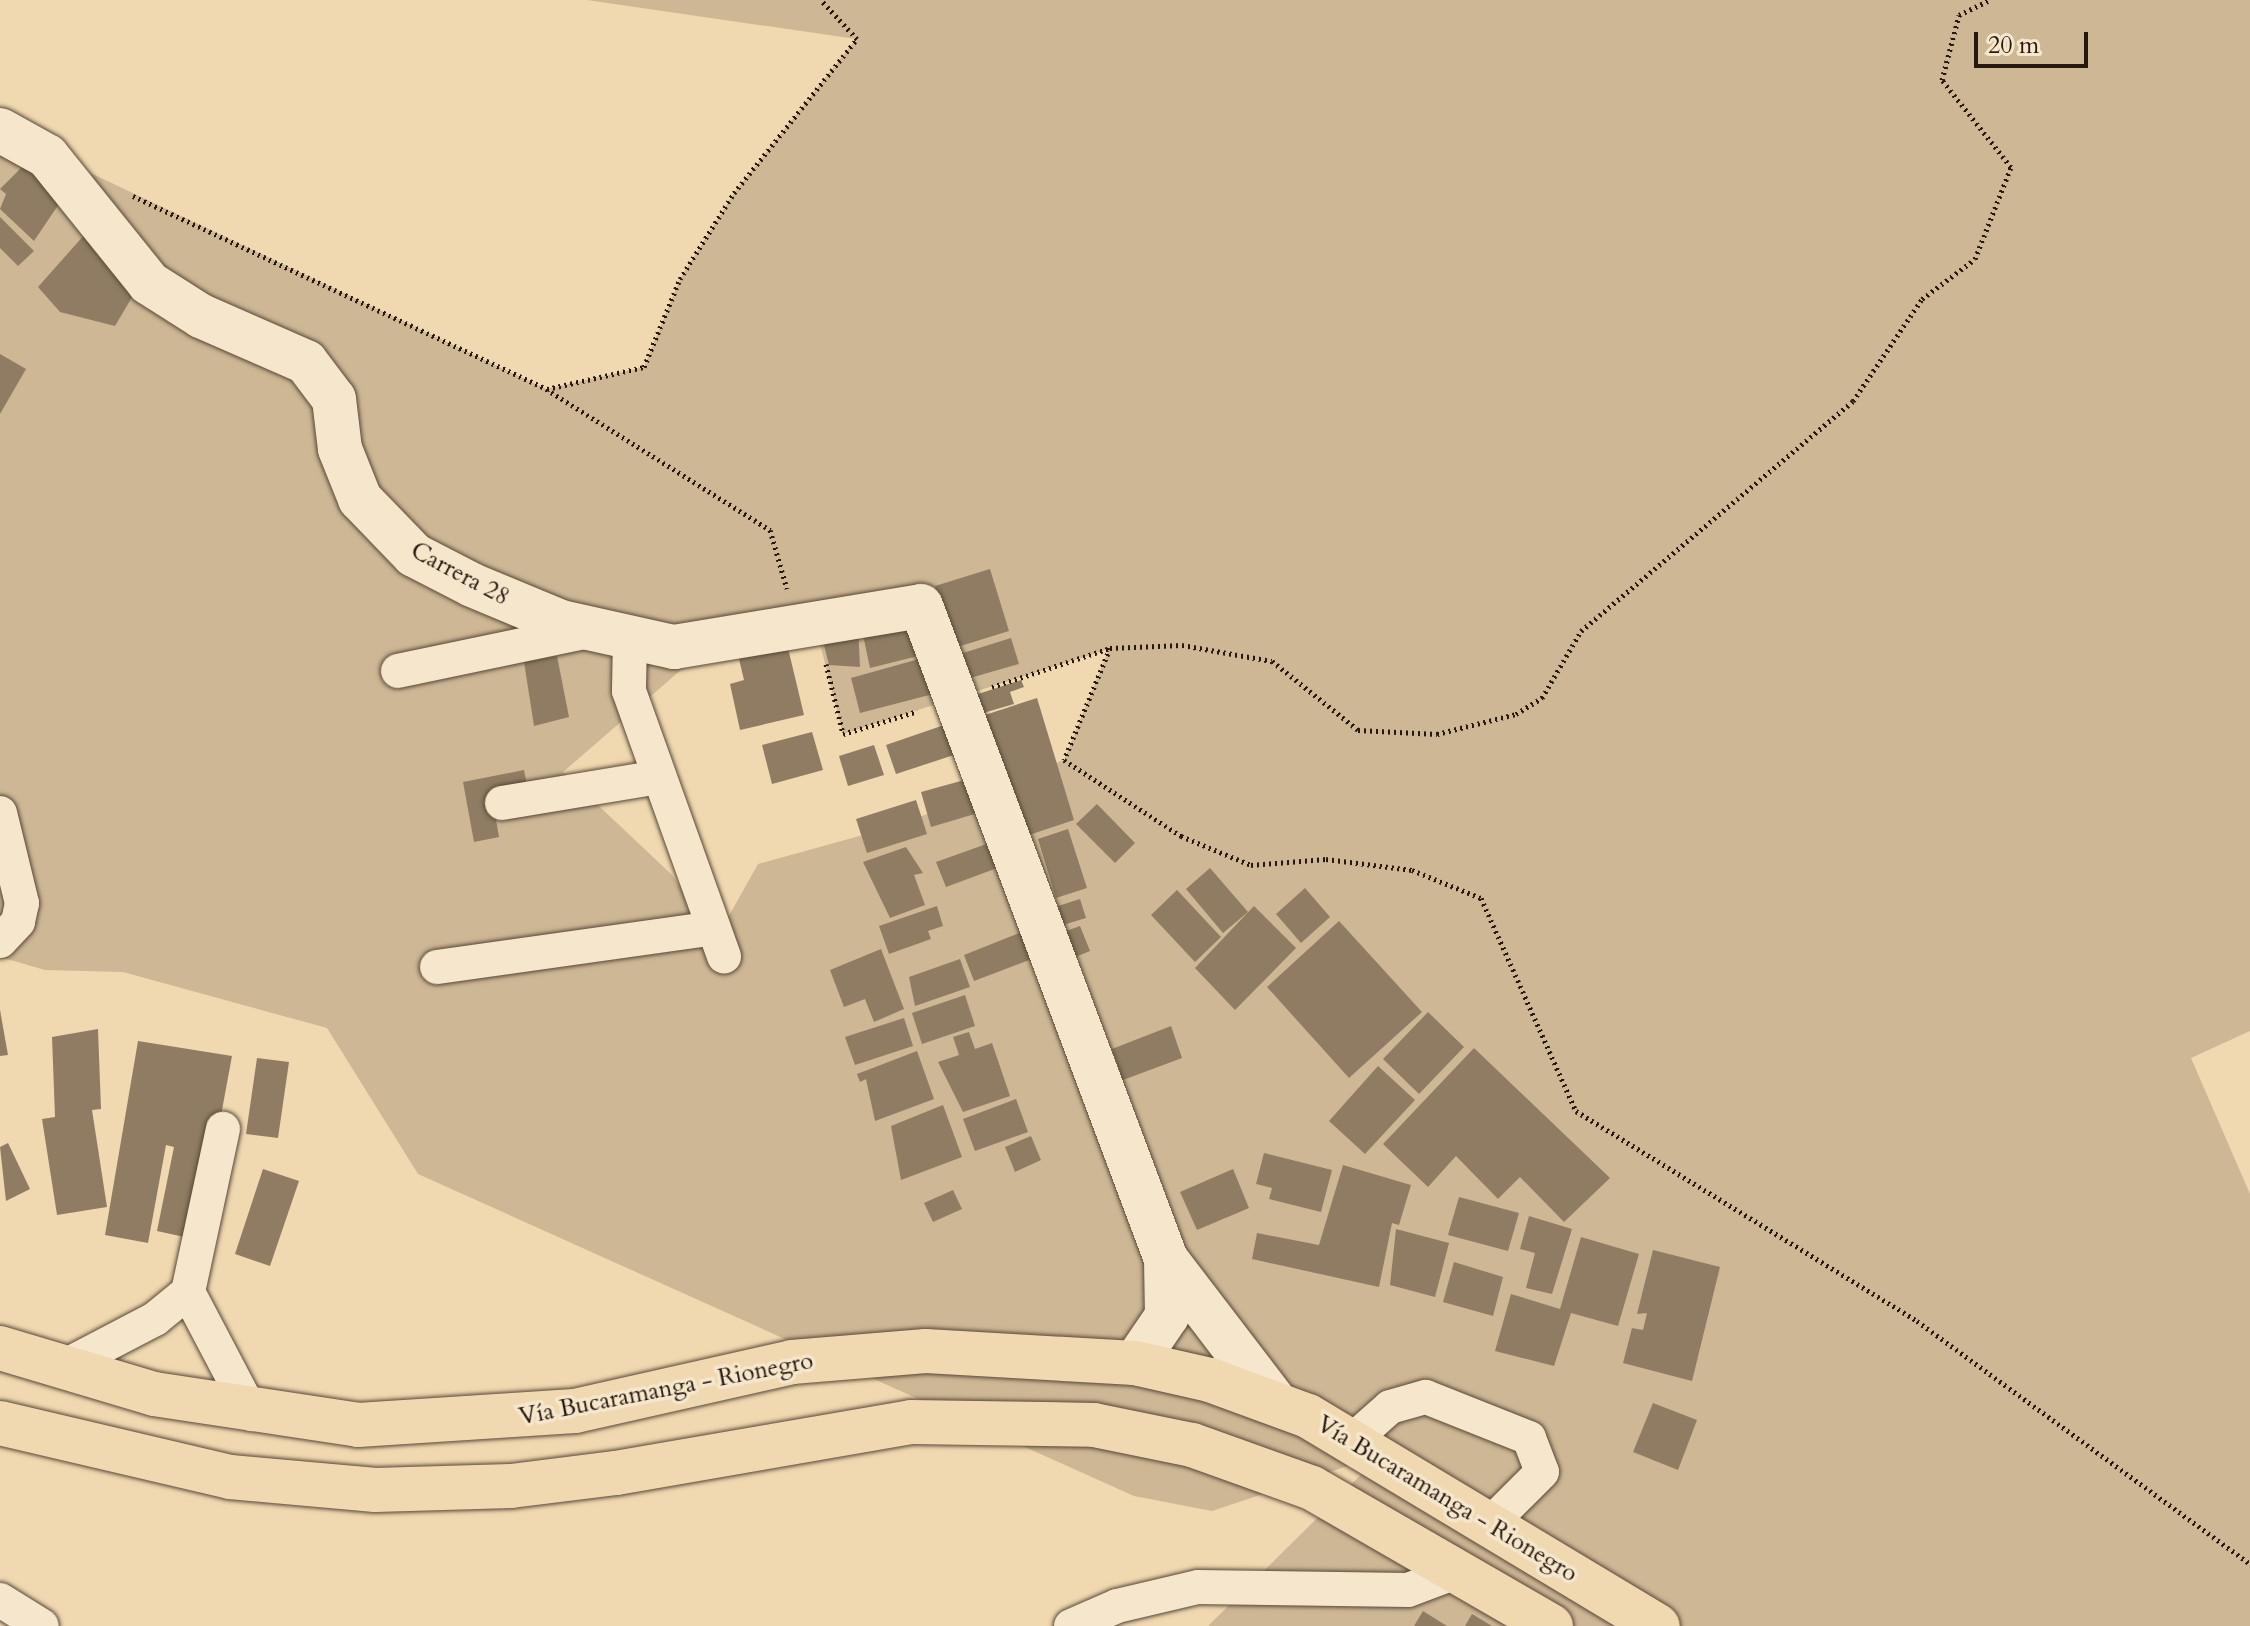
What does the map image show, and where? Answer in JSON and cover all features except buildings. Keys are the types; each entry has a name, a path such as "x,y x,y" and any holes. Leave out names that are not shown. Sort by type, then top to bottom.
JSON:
{"highway":[{"name":"Vía Bucaramanga - Rionegro","path":"1,1348 63,1367 252,1414 358,1425 471,1423 575,1411 792,1362 926,1351 1135,1363 1276,1403 1354,1439 1489,1525 1658,1626"},
{"path":"0,1423 230,1477 375,1490 586,1477 911,1422 1094,1425 1192,1445 1312,1488 1551,1626"}],"street":[{"name":"Carrera 28","path":"0,130 47,156 149,283 201,316 306,362 334,399 340,449 360,499 414,555 561,622 674,647 921,606 955,699"},
{"path":"398,671 613,633 629,691 719,943 437,967"},
{"path":"955,699 1166,1259 1276,1403"},
{"path":"502,803 659,777"},
{"path":"0,813 22,903 18,922 0,941"},
{"path":"63,1367 155,1319 188,1292 223,1129"},
{"path":"1135,1363 1167,1316 1166,1259"},
{"path":"188,1292 252,1414"},
{"path":"1354,1439 1390,1407 1426,1397 1529,1438 1542,1472 1489,1525"},
{"path":"1071,1626 1117,1606 1198,1587 1408,1590 1456,1572"},
{"path":"0,1600 34,1624"}],"path":[{"path":"546,389 644,367 680,279 734,193 857,39 821,0"},
{"path":"118,189 546,389 770,530 794,612 816,624 843,734 1110,648 1182,645 1272,661 1358,730 1437,734 1516,714 1542,698 1581,631 1853,401 1922,299 1975,259 2011,167 1942,80 1959,15 1990,0"},
{"path":"1110,648 1064,760 1181,836 1251,865 1326,859 1412,870 1481,898 1576,1111 1917,1321 2250,1564"}],"shaded area":[{"path":"587,0 2250,0 2250,1031 2191,1058 2250,1194 2250,1626 1208,1626 1381,1455 1212,1511 1134,1496 418,1174 327,1028 123,972 45,970 0,957 0,130 546,389 644,367 680,279 734,193 856,39","holes":["734,624 815,624 843,734 1109,649 1064,760 899,825 758,864 716,939 672,875 563,772"]}]}
